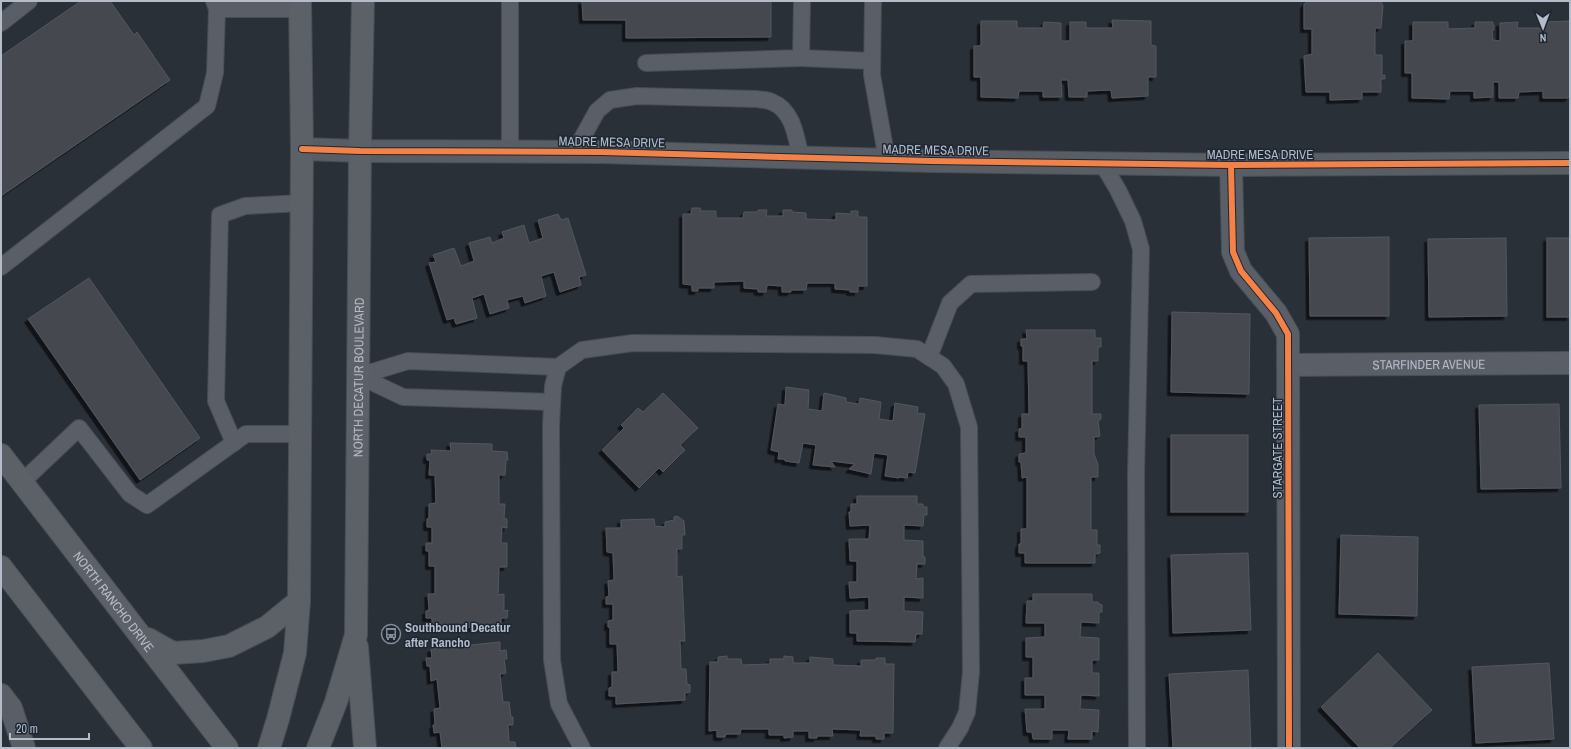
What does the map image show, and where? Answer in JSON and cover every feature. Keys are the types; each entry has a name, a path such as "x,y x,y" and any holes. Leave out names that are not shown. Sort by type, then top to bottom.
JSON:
{"main road":[{"name":"NORTH DECATUR BOULEVARD","path":"318,748 336,702 356,635 360,152 363,1"},
{"path":"269,748 295,653 299,601 302,203 300,5"},
{"name":"NORTH RANCHO DRIVE","path":"1,455 140,634 226,748"},
{"path":"1,567 141,748"},
{"path":"140,634 173,653 203,651 228,646 268,627 299,601"},
{"path":"356,635 365,748"}],"street":[{"name":"MADRE MESA DRIVE","path":"302,149 360,152 574,152 886,160 1231,165 1570,163"},
{"name":"STARGATE STREET","path":"1231,165 1233,252 1241,272 1276,313 1288,334 1289,748"},
{"name":"STARFINDER AVENUE","path":"1288,365 1570,363"},
{"path":"1,695 11,708 24,748"}],"lane":[{"path":"1,23 29,1"},
{"path":"510,1 510,152"},
{"path":"801,58 802,1"},
{"path":"873,1 872,75 886,160"},
{"path":"1,267 207,106 215,73 215,5 300,5"},
{"path":"646,64 801,58 872,61"},
{"path":"574,152 597,111 610,100 637,96 757,99 772,101 783,107 791,119 801,158"},
{"path":"1102,163 1118,190 1133,221 1141,249 1136,474 1137,748"},
{"path":"234,443 216,401 220,216 245,206 302,203"},
{"path":"929,357 950,303 971,284 1092,282"},
{"path":"359,376 408,361 558,367 582,350 634,343 875,345 917,349 943,366 956,384 969,427 970,672 967,712 960,728 947,748"},
{"path":"558,367 553,386 551,426 552,660 559,704 582,748"},
{"path":"359,376 403,398 552,402"},
{"path":"22,482 78,428 130,494 147,506 246,434 301,434"}],"building":[{"path":"81,1 110,1 134,35 137,32 170,80 1,196 1,56"},
{"path":"582,1 771,1 771,37 626,38 626,20 583,20"},
{"path":"1306,1 1381,1 1383,6 1381,28 1376,28 1375,30 1375,55 1382,55 1382,76 1385,75 1385,79 1381,79 1381,92 1362,92 1362,99 1330,100 1330,92 1306,92 1304,56 1312,54 1312,29 1304,29 1304,4 1306,4"},
{"path":"1112,20 1151,21 1151,45 1156,46 1156,77 1148,77 1148,96 1112,98 1111,90 1087,91 1087,97 1069,97 1068,80 1061,80 1062,97 1043,97 1043,91 1019,91 1018,98 981,97 981,77 974,77 974,46 979,46 981,44 981,21 1017,21 1017,28 1043,28 1044,22 1061,23 1061,41 1070,41 1070,22 1086,22 1086,28 1113,28"},
{"path":"1570,21 1570,97 1568,98 1543,98 1543,91 1519,92 1518,98 1499,98 1499,82 1493,82 1493,97 1474,98 1474,91 1450,91 1449,99 1412,98 1412,73 1405,73 1405,41 1413,40 1413,22 1448,22 1448,29 1475,28 1475,22 1493,22 1493,40 1500,41 1500,23 1518,22 1517,28 1544,28 1544,22"},
{"path":"692,208 700,208 701,211 716,211 716,218 743,218 744,212 758,212 758,210 767,210 766,216 783,216 783,210 792,210 792,212 806,213 806,219 836,220 836,213 851,214 851,211 858,211 858,217 867,217 867,286 858,286 858,292 850,292 850,290 835,289 835,283 807,283 806,290 791,290 791,292 782,292 782,286 767,285 766,292 758,292 758,289 744,288 744,281 714,282 714,288 698,288 698,291 692,291 692,285 683,284 683,214 691,214"},
{"path":"558,214 561,220 568,218 586,275 579,277 581,285 560,292 554,272 541,276 546,296 525,303 523,296 507,300 509,308 490,314 484,294 472,298 477,318 456,324 454,318 447,320 429,263 436,262 433,255 454,248 461,266 474,261 469,243 490,237 492,243 504,238 502,232 524,225 529,243 543,238 538,220"},
{"path":"1389,237 1389,316 1310,316 1309,238"},
{"path":"1506,238 1507,316 1429,317 1428,239"},
{"path":"1547,238 1570,238 1570,317 1547,317"},
{"path":"89,278 200,438 140,480 28,319"},
{"path":"1172,312 1250,314 1249,394 1171,392"},
{"path":"1026,330 1095,330 1095,338 1101,338 1101,347 1098,347 1098,361 1092,361 1092,414 1101,414 1101,419 1098,421 1100,436 1094,437 1094,454 1098,464 1098,477 1091,477 1091,530 1097,530 1097,545 1100,545 1100,553 1095,554 1095,563 1025,563 1025,553 1019,553 1019,544 1021,544 1021,529 1027,529 1027,477 1022,478 1021,462 1019,462 1019,454 1026,453 1026,437 1019,437 1019,429 1022,428 1022,414 1029,414 1028,361 1023,361 1023,346 1021,346 1021,339 1027,339"},
{"path":"786,387 809,390 808,409 822,411 824,393 846,398 846,402 859,404 860,398 881,402 879,419 893,421 895,403 918,407 917,413 925,414 915,473 908,472 907,478 885,476 888,455 874,453 871,474 849,469 855,464 831,461 835,467 813,465 816,445 803,443 799,463 785,461 785,459 778,459 779,452 771,450 778,404 785,405"},
{"path":"663,393 698,428 680,445 685,450 663,472 659,468 639,488 602,450 624,428 621,425 638,408 643,412"},
{"path":"1559,404 1561,488 1481,489 1479,405"},
{"path":"1171,435 1248,435 1248,512 1171,512"},
{"path":"450,443 492,444 492,451 507,452 508,460 506,460 505,475 499,475 499,504 505,504 504,518 507,519 507,528 502,527 501,543 507,543 507,567 499,567 498,595 504,594 504,611 508,610 507,618 501,618 501,628 432,627 432,618 426,618 426,611 429,610 428,594 435,594 435,566 429,566 429,551 426,551 426,543 432,543 432,527 427,527 427,519 429,518 429,504 436,503 435,475 429,475 430,460 427,460 427,454 432,454 431,450 451,451"},
{"path":"857,496 917,496 917,504 923,504 923,507 927,507 927,515 924,515 923,526 904,525 904,540 923,541 923,557 925,557 925,564 917,564 916,579 923,578 923,598 904,597 904,611 923,612 922,634 916,634 915,642 857,641 857,633 850,633 850,611 869,610 869,597 850,598 849,582 857,582 857,561 850,561 849,539 869,539 870,525 850,526 849,512 851,512 851,504 857,504"},
{"path":"677,516 684,521 685,535 682,535 682,549 677,549 677,577 682,576 685,641 680,641 681,669 686,669 687,684 690,685 690,692 685,693 685,700 616,704 616,696 609,696 609,688 612,687 612,672 618,672 617,644 610,644 610,627 608,627 608,621 613,620 613,604 606,604 606,597 609,596 608,581 614,580 613,553 607,552 606,528 621,528 621,520 654,519 655,526 665,527 665,522 674,520 674,517"},
{"path":"1341,535 1418,537 1417,616 1339,614"},
{"path":"1248,553 1251,630 1173,633 1171,555"},
{"path":"1033,594 1092,594 1092,602 1098,602 1102,605 1102,612 1099,612 1099,623 1081,622 1080,637 1099,638 1099,660 1092,660 1092,673 1099,673 1099,696 1081,695 1080,709 1099,710 1098,732 1092,731 1092,739 1068,739 1069,730 1052,730 1052,739 1033,739 1032,732 1027,732 1025,709 1045,709 1045,695 1025,695 1025,678 1033,678 1033,657 1026,657 1026,638 1045,637 1045,623 1026,623 1027,601 1033,601"},
{"path":"500,642 500,651 506,650 507,659 504,659 506,673 500,674 503,702 509,702 511,717 513,717 513,725 508,725 509,742 515,742 516,748 442,748 440,732 434,733 433,725 435,725 434,709 440,708 437,679 431,681 430,666 427,666 426,658 432,658 431,649"},
{"path":"1378,653 1432,710 1390,748 1360,748 1321,707"},
{"path":"727,656 727,659 741,659 742,665 770,664 770,659 784,659 784,656 793,657 793,663 810,663 810,657 833,659 833,665 861,666 861,660 876,660 876,658 885,658 885,664 894,664 893,733 884,733 884,739 876,739 876,736 860,736 861,730 832,729 833,736 817,736 817,738 809,738 809,731 793,731 793,737 784,738 784,735 769,735 769,729 741,729 740,734 726,734 725,737 717,737 717,730 709,731 710,662 718,662 718,657"},
{"path":"1549,663 1554,739 1476,743 1472,667"},
{"path":"1248,670 1251,748 1173,748 1169,674"}],"cycle path":[{"path":"302,149 360,151 601,152 931,161 1231,165 1570,163"},
{"path":"1231,165 1233,252 1241,271 1276,313 1288,334 1289,748"}],"place":[{"name":"Southbound Decatur after Rancho","path":"391,634"}]}
